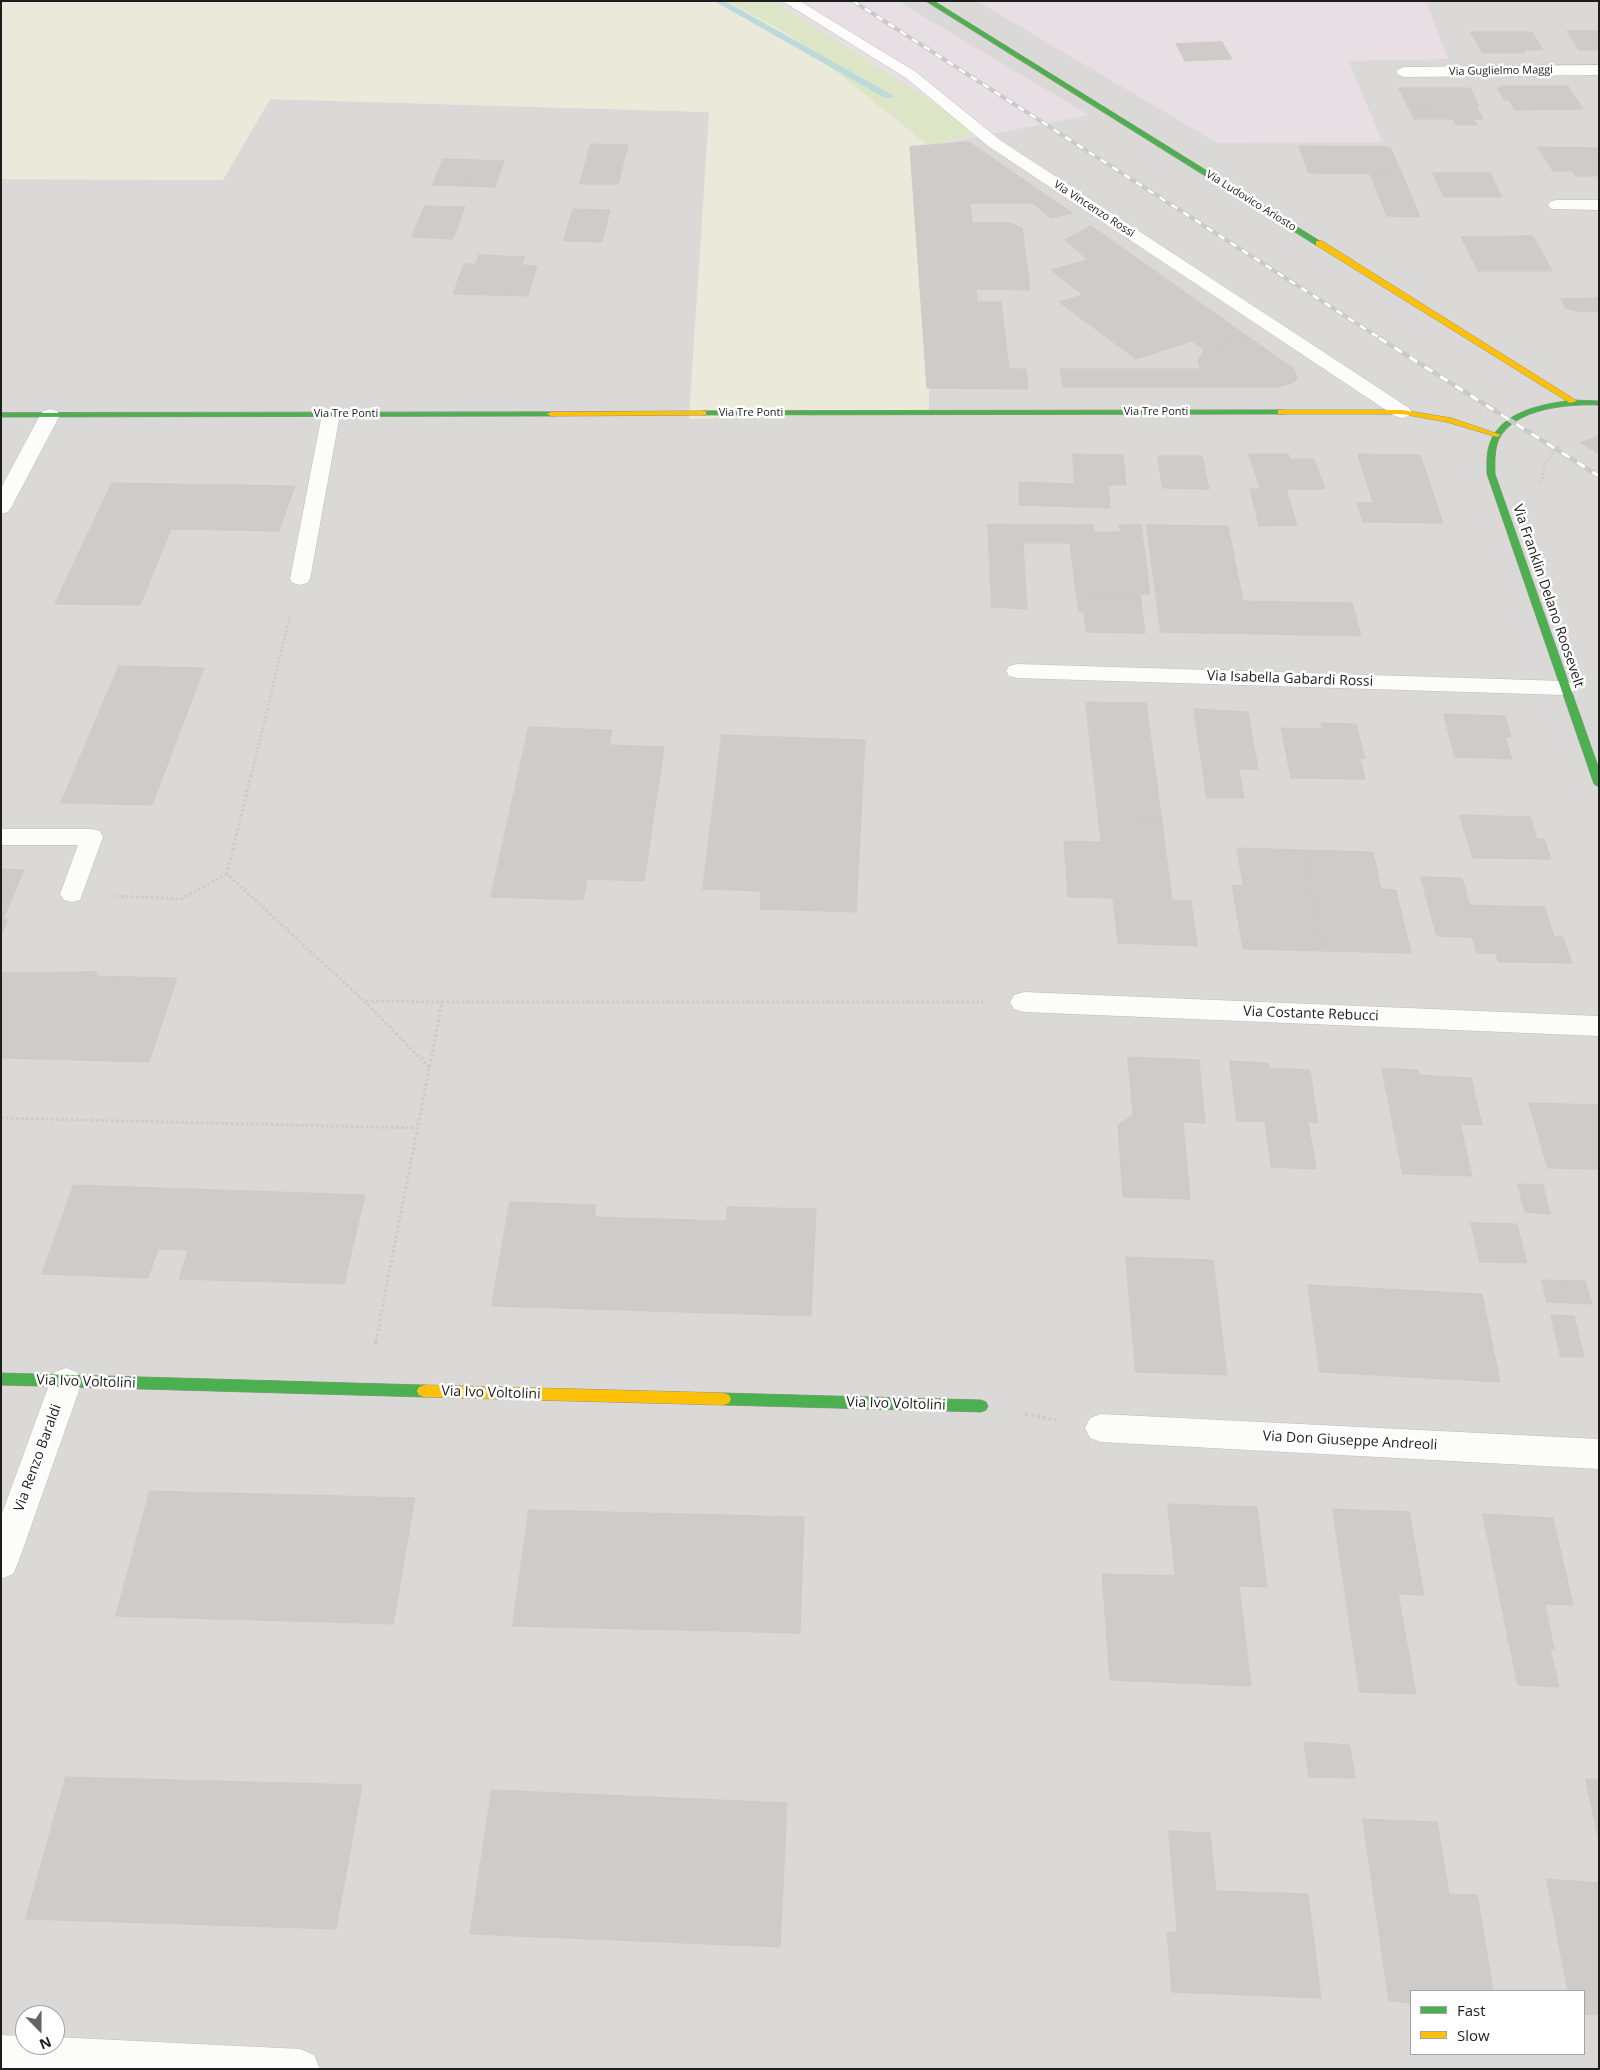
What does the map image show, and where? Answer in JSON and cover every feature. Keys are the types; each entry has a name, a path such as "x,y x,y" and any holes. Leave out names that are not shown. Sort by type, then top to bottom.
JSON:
{"street":[{"name":"Via Vincenzo Rossi","path":"789,1 911,75 994,143 1402,412"},
{"name":"Via Ludovico Ariosto","path":"929,1 1573,402"},
{"name":"Via Guglielmo Maggi","path":"1404,72 1599,70"},
{"path":"1557,205 1599,205"},
{"path":"1497,435 1512,422 1541,408 1573,402 1599,403"},
{"name":"Via Tre Ponti","path":"1,415 1402,412 1448,420 1497,435"},
{"path":"1,508 50,415"},
{"name":"Via Franklin Delano Roosevelt","path":"1497,435 1491,449 1491,474 1599,784"},
{"name":"Via Isabella Gabardi Rossi","path":"1017,670 1564,688"},
{"name":"Via Costante Rebucci","path":"1024,1002 1599,1026"},
{"name":"Via Ivo Voltolini","path":"1,1379 981,1406"},
{"name":"Via Renzo Baraldi","path":"1,1563 66,1382"},
{"name":"Via Don Giuseppe Andreoli","path":"1101,1428 1599,1454"},
{"path":"1,2055 300,2069"}],"lane":[{"path":"300,579 331,414"},
{"path":"1,837 92,837 72,894"}],"path":[{"path":"1540,486 1542,469 1555,448 1568,440"},
{"path":"72,894 181,899 227,874 300,579"},
{"path":"227,874 364,1001 429,1067"},
{"path":"364,1001 1024,1002"},
{"path":"366,1390 442,1002"},
{"path":"1,1118 417,1128"},
{"path":"981,1406 1101,1428"}],"shaded area":[{"path":"1,1 727,1 792,36 929,146 929,411 689,419 709,112 270,99 223,180 1,179"},
{"path":"727,1 897,1 1089,115 929,146 792,36"},
{"path":"897,1 1599,1 1599,2069 1,2069 1,179 222,180 270,99 710,112 689,419 929,411 929,146 1088,115"},
{"path":"977,1 1426,1 1448,59 1349,61 1382,142 1217,143"}],"green space":[{"path":"727,1 775,1 981,133 929,146 792,36"}],"building":[{"path":"1567,31 1599,31 1599,50 1579,50"},
{"path":"1471,32 1532,32 1543,50 1524,50 1525,53 1483,53"},
{"path":"1222,42 1232,59 1185,61 1176,44"},
{"path":"1501,86 1568,86 1583,109 1515,110 1509,100 1505,100 1497,88 1502,88"},
{"path":"1399,88 1470,88 1483,119 1474,119 1477,125 1456,125 1453,119 1439,119 1432,106 1408,106"},
{"path":"1408,106 1432,106 1439,119 1414,119"},
{"path":"969,142 1072,213 1051,218 1033,203 970,203 972,223 1011,223 1022,228 1030,290 976,289 977,302 1001,302 1009,369 1026,369 1028,389 927,388 910,147"},
{"path":"591,144 628,145 618,184 580,184"},
{"path":"1299,146 1390,147 1402,174 1309,173"},
{"path":"1538,147 1599,148 1599,176 1576,176 1572,171 1553,171"},
{"path":"443,159 474,160 464,186 433,185"},
{"path":"474,160 504,161 495,187 464,186"},
{"path":"1370,173 1402,174 1420,217 1387,216"},
{"path":"1433,173 1490,173 1502,197 1444,197"},
{"path":"425,206 465,207 453,239 412,237"},
{"path":"573,209 610,210 602,242 564,241"},
{"path":"1091,226 1247,336 1204,350 1192,341 1136,359 1059,302 1083,295 1051,270 1088,260 1065,240"},
{"path":"1533,236 1552,271 1478,271 1461,237"},
{"path":"479,255 525,257 522,265 537,266 528,296 453,294 464,264 476,264"},
{"path":"1599,298 1599,312 1575,311 1565,308 1561,299"},
{"path":"1247,336 1294,369 1297,377 1295,381 1276,387 1063,387 1060,369 1200,369 1198,360 1204,350"},
{"path":"1599,436 1599,454 1581,443"},
{"path":"1073,454 1123,455 1126,485 1108,485 1110,508 1019,505 1019,482 1074,484"},
{"path":"1249,454 1288,454 1290,459 1314,459 1325,489 1286,489 1297,525 1259,526 1250,489 1260,489"},
{"path":"1358,454 1420,455 1443,523 1363,522 1357,503 1373,503"},
{"path":"1158,456 1202,456 1209,489 1163,488"},
{"path":"112,483 295,486 279,531 171,529 140,605 55,604"},
{"path":"988,524 1093,525 1095,532 1121,532 1119,525 1141,525 1150,594 1076,592 1070,543 1023,543 1027,609 992,607"},
{"path":"1147,525 1228,526 1243,601 1352,603 1361,636 1161,632"},
{"path":"1076,592 1140,594 1145,633 1086,632 1084,611 1079,611"},
{"path":"119,666 204,668 152,805 61,803"},
{"path":"1086,702 1146,703 1162,822 1099,821"},
{"path":"1194,709 1248,712 1258,769 1239,769 1244,798 1207,798"},
{"path":"1444,714 1505,716 1511,737 1505,737 1512,759 1455,757"},
{"path":"1321,723 1356,724 1365,759 1360,758 1365,779 1291,778 1281,728 1322,729"},
{"path":"529,727 612,730 609,745 664,747 644,881 587,879 583,900 491,897"},
{"path":"722,735 865,740 856,912 760,909 761,891 703,889"},
{"path":"1460,815 1530,817 1537,839 1544,839 1551,859 1473,858"},
{"path":"1099,821 1162,822 1172,900 1191,901 1197,946 1118,943 1113,898 1068,897 1064,841 1101,842"},
{"path":"1237,848 1303,850 1323,951 1243,949 1232,885 1243,886"},
{"path":"1303,850 1373,852 1381,889 1396,890 1411,953 1323,951"},
{"path":"1,869 24,870 3,919 8,919 1,935"},
{"path":"1421,877 1462,878 1470,906 1464,905 1472,937 1437,936"},
{"path":"1464,905 1545,907 1554,937 1563,937 1572,963 1498,962 1496,953 1477,953"},
{"path":"97,972 96,976 177,978 149,1062 1,1058 1,973"},
{"path":"1128,1057 1199,1060 1205,1123 1183,1122 1190,1199 1123,1197 1118,1125 1133,1115"},
{"path":"1230,1061 1268,1063 1269,1068 1310,1070 1318,1123 1308,1122 1316,1169 1271,1167 1265,1121 1237,1121"},
{"path":"1382,1068 1418,1070 1419,1075 1471,1078 1482,1125 1460,1124 1472,1176 1403,1174"},
{"path":"1529,1103 1599,1105 1599,1169 1548,1168"},
{"path":"1518,1184 1543,1185 1550,1214 1525,1212"},
{"path":"74,1185 365,1195 344,1284 179,1279 188,1250 158,1249 148,1278 42,1274"},
{"path":"510,1202 596,1205 594,1217 727,1221 727,1207 816,1209 811,1316 492,1306"},
{"path":"1471,1223 1517,1224 1527,1263 1480,1262"},
{"path":"1126,1257 1213,1260 1227,1375 1136,1372"},
{"path":"1542,1280 1585,1281 1592,1304 1547,1302"},
{"path":"1308,1285 1482,1294 1500,1382 1320,1372"},
{"path":"1551,1315 1574,1316 1584,1357 1561,1357"},
{"path":"150,1491 415,1498 393,1624 116,1616"},
{"path":"1168,1504 1257,1507 1267,1587 1239,1586 1251,1686 1110,1680 1102,1574 1175,1576"},
{"path":"1333,1509 1409,1512 1424,1595 1398,1594 1416,1694 1360,1692"},
{"path":"529,1510 804,1517 800,1633 513,1626"},
{"path":"1483,1514 1553,1518 1573,1605 1545,1604 1554,1649 1550,1649 1559,1687 1518,1685"},
{"path":"1304,1742 1350,1745 1355,1778 1309,1777"},
{"path":"66,1777 362,1785 336,1929 26,1919"},
{"path":"1586,1779 1599,1779 1599,1842"},
{"path":"492,1790 787,1803 780,1947 470,1934"},
{"path":"1363,1819 1437,1822 1449,1894 1477,1895 1493,1990 1410,1990 1410,2003 1389,2001"},
{"path":"1169,1831 1210,1833 1216,1891 1308,1894 1321,1998 1172,1992 1167,1932 1177,1932"},
{"path":"1547,1879 1599,1883 1599,2015 1585,2014 1585,1990 1568,1990"}],"waterway":[{"path":"718,1 889,96"}],"railway":[{"path":"853,1 1381,339"},
{"path":"1379,338 1599,476"}],"traffic: fast":[{"path":"929,1 1319,243"},
{"path":"1599,403 1558,404 1529,412 1516,418 1505,426 1497,436 1492,450 1491,465 1491,474 1599,784"},
{"path":"703,413 1281,412"},
{"path":"1,415 551,414"},
{"path":"1,1379 424,1391"},
{"path":"724,1399 981,1406"}],"traffic: slow":[{"path":"1319,243 1573,401"},
{"path":"1281,412 1402,412 1448,420 1497,435"},
{"path":"551,414 703,413"},
{"path":"424,1391 724,1399"}]}
